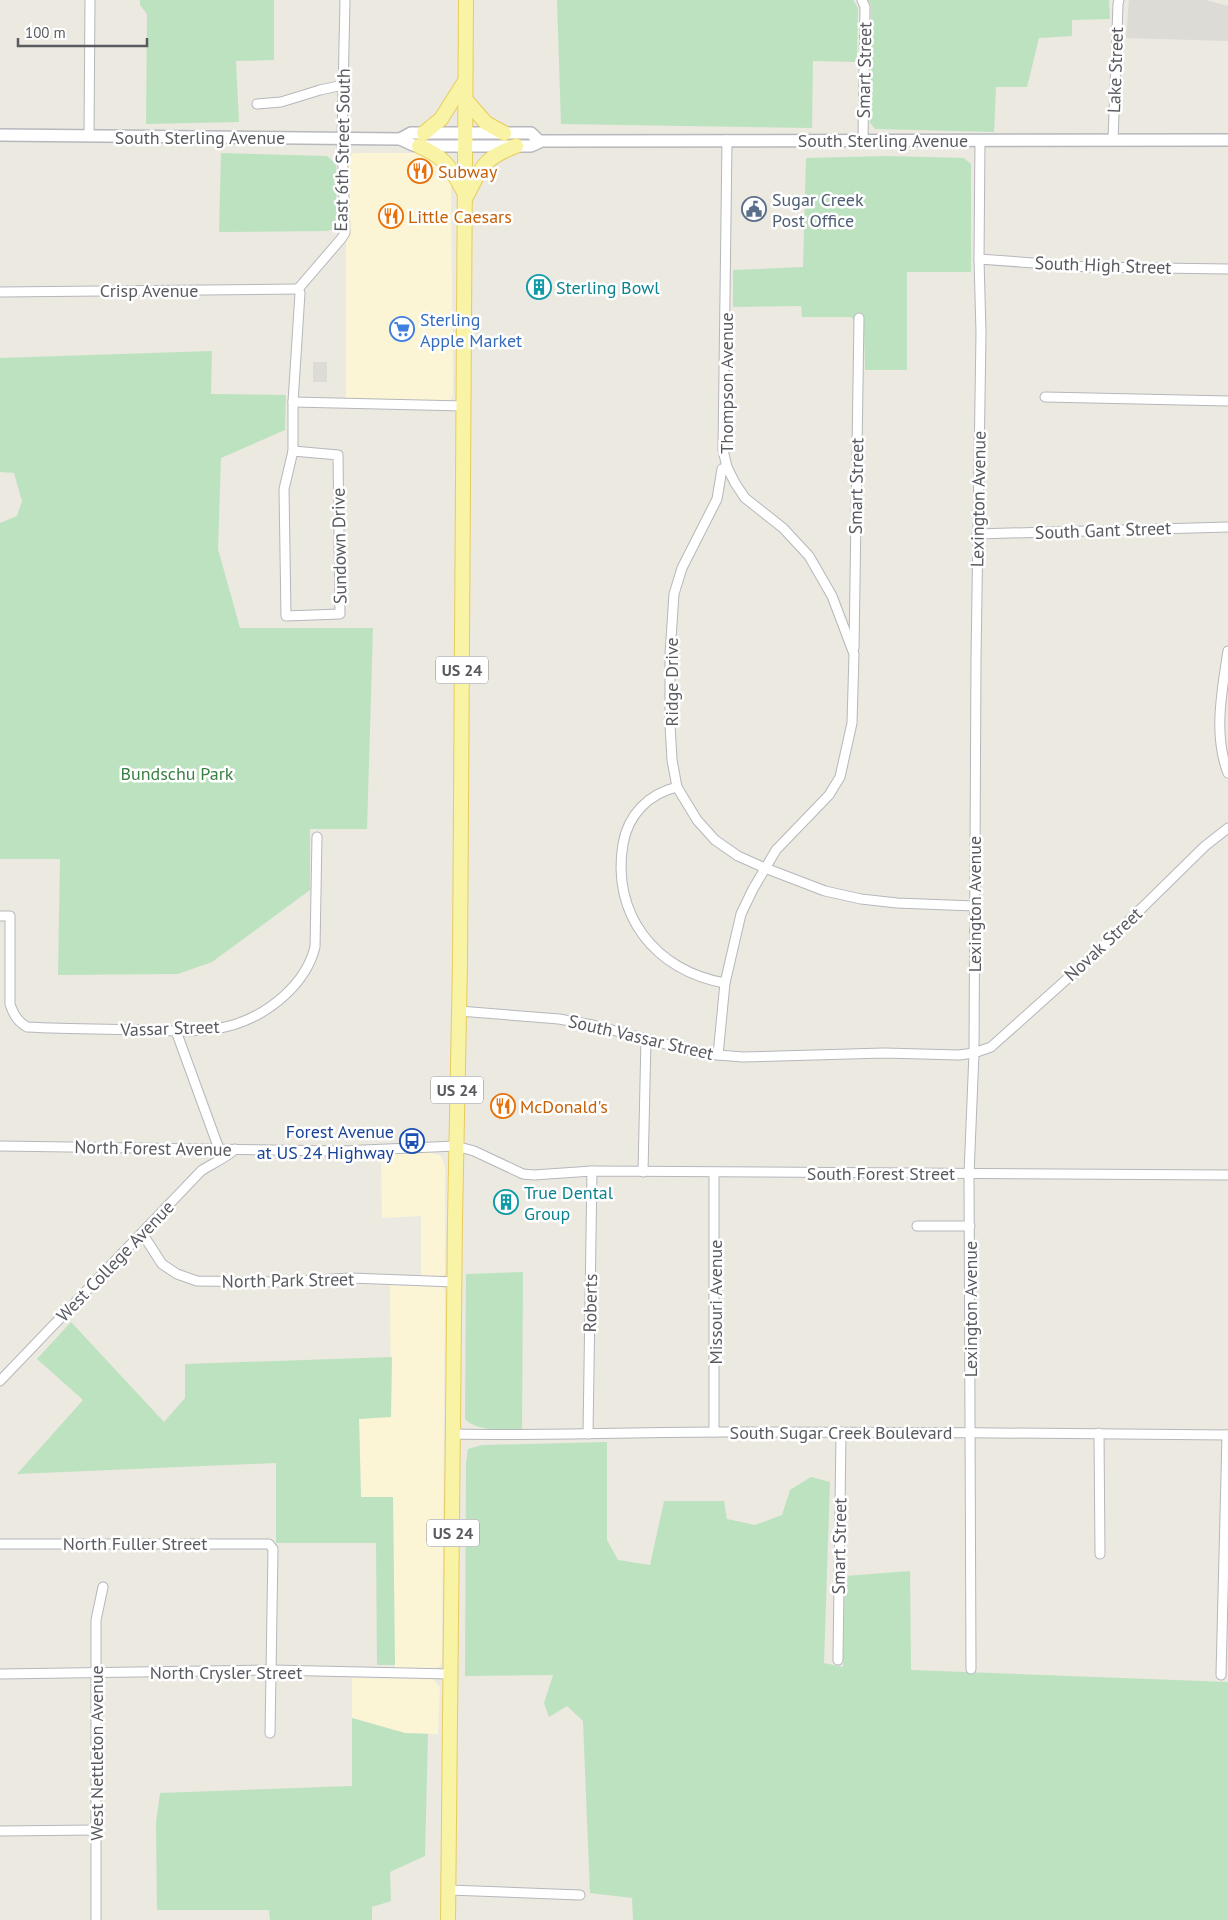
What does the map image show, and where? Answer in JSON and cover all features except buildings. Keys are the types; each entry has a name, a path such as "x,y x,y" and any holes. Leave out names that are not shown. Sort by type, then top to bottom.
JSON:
{"main road":[{"name":"US 24","path":"448,1920 459,1011 466,0"},
{"path":"465,81 441,119 422,139 444,160 465,196 489,158 516,146"},
{"path":"465,99 486,123 504,133"},
{"name":"South Sterling Avenue","path":"465,139 504,133 531,133 539,141"},
{"name":"South Sterling Avenue","path":"0,135 400,139 413,145 422,139 465,139 516,146 531,146 539,141 1228,140"}],"street":[{"path":"89,136 90,0"},
{"name":"East 6th Street South","path":"298,289 345,233 342,138 345,0"},
{"name":"Smart Street","path":"862,0 865,7 863,140"},
{"name":"Lake Street","path":"1113,140 1119,0"},
{"path":"257,104 281,102 343,85"},
{"name":"Thompson Avenue","path":"718,1056 725,983 741,914 765,868 785,840 829,795 840,777 852,723 854,654 832,596 809,556 783,528 745,498 727,467 723,450 727,140"},
{"name":"Lexington Avenue","path":"971,1668 969,1174 974,1053 980,140"},
{"name":"South High Street","path":"979,259 1088,267 1228,269"},
{"path":"298,289 300,293 293,402 464,406"},
{"name":"Crisp Avenue","path":"0,292 298,289"},
{"name":"Smart Street","path":"854,654 859,318"},
{"path":"1045,397 1228,401"},
{"name":"Sundown Drive","path":"293,402 293,451 284,489 286,616 340,614 338,455 293,451"},
{"name":"Ridge Drive","path":"727,467 722,469 717,499 682,568 674,594 670,654 672,760 677,786 696,820 715,840 738,856 825,891 897,904 974,906"},
{"name":"South Gant Street","path":"977,534 1228,527"},
{"path":"1228,651 1221,701 1221,737 1228,773"},
{"path":"677,786 666,789 651,798 630,820 624,835 621,857 620,880 624,898 637,927 663,956 688,973 725,983"},
{"name":"Novak Street","path":"974,1053 990,1047 998,1040 1096,953 1205,846 1228,828"},
{"name":"Vassar Street","path":"0,916 10,916 10,1004 13,1013 27,1027 176,1031 214,1029 249,1019 276,1002 306,970 311,961 315,947 317,837"},
{"name":"South Vassar Street","path":"459,1011 559,1018 718,1056 884,1053 959,1055 974,1053"},
{"path":"176,1031 219,1149"},
{"path":"644,1172 646,1039"},
{"name":"North Forest Avenue","path":"0,1146 341,1151 456,1146"},
{"name":"South Forest Street","path":"456,1146 474,1151 520,1172 534,1175 592,1172 1228,1175"},
{"name":"West College Avenue","path":"0,1381 201,1171 217,1160 231,1154 235,1149"},
{"name":"Roberts","path":"588,1434 592,1172"},
{"name":"Missouri Avenue","path":"714,1172 714,1432"},
{"path":"918,1226 970,1226"},
{"name":"North Park Street","path":"142,1233 162,1264 176,1274 198,1281 277,1282 351,1278 455,1282"},
{"name":"South Sugar Creek Boulevard","path":"454,1434 969,1431 1228,1435"},
{"name":"Smart Street","path":"838,1660 841,1432"},
{"path":"1099,1433 1100,1554"},
{"path":"1221,1675 1228,1435"},
{"name":"North Fuller Street","path":"0,1544 269,1544 273,1550 272,1670"},
{"name":"West Nettleton Avenue","path":"96,1920 96,1620 102,1587"},
{"path":"270,1733 272,1670"},
{"name":"North Crysler Street","path":"0,1674 272,1670 451,1674"},
{"path":"0,1831 96,1830"},
{"path":"449,1890 580,1895"}],"shaded area":[{"path":"1129,0 1206,0 1228,6 1228,41 1126,38"},
{"path":"354,153 423,153 431,155 451,181 453,395 450,401 346,398 346,164 348,157"},
{"path":"313,362 327,362 327,382 313,382"},
{"path":"428,1152 441,1156 445,1166 445,1271 444,1275 436,1277 421,1276 421,1216 382,1218 381,1153"},
{"path":"390,1285 441,1287 444,1288 445,1292 442,1660 441,1665 430,1670 395,1670 393,1498 361,1497 359,1419 391,1416"},
{"path":"352,1678 433,1679 440,1687 438,1734 405,1733 352,1718"}],"green space":[{"path":"140,0 274,0 274,60 236,61 239,122 146,124 147,14 140,5"},
{"path":"557,0 853,0 858,8 857,62 813,61 812,128 561,124"},
{"path":"868,0 1109,0 1110,19 1072,20 1072,36 1039,38 1027,87 996,87 994,132 875,129 870,123 871,5"},
{"path":"221,153 327,156 336,164 337,228 327,231 219,232"},
{"path":"886,156 964,158 971,164 971,272 907,272 907,370 865,370 864,331 851,317 802,317 801,306 733,307 733,270 803,267 806,158"},
{"name":"Bundschu Park","path":"212,351 211,394 286,395 285,430 221,458 218,549 240,628 373,628 367,829 310,829 310,890 212,962 178,974 58,975 60,859 0,859 0,523 17,516 22,501 14,473 0,472 0,358"},
{"path":"523,1272 522,1430 484,1428 465,1419 466,1274"},
{"path":"71,1322 164,1422 185,1398 185,1364 392,1357 391,1417 359,1419 361,1497 393,1497 395,1665 377,1665 376,1543 276,1543 276,1463 17,1474 83,1400 37,1359"},
{"path":"607,1442 607,1540 618,1560 650,1565 664,1501 724,1501 727,1519 755,1525 782,1515 790,1490 811,1477 830,1482 824,1663 843,1667 845,1576 910,1571 911,1670 1228,1682 1228,1920 633,1920 632,1898 590,1893 583,1721 567,1706 549,1717 544,1703 553,1675 465,1676 466,1463 468,1449 482,1445"},
{"path":"352,1718 405,1733 428,1734 425,1856 390,1872 391,1901 372,1907 372,1920 270,1920 269,1910 157,1910 156,1822 160,1793 352,1786"}],"place":[{"name":"Subway","path":"420,171"},
{"name":"Sugar Creek Post Office","path":"754,209"},
{"name":"Little Caesars","path":"391,216"},
{"name":"Sterling Bowl","path":"539,287"},
{"name":"Sterling Apple Market","path":"402,329"},
{"name":"McDonald's","path":"503,1106"},
{"name":"Forest Avenue at US 24 Highway","path":"412,1141"},
{"name":"True Dental Group","path":"506,1202"}]}
